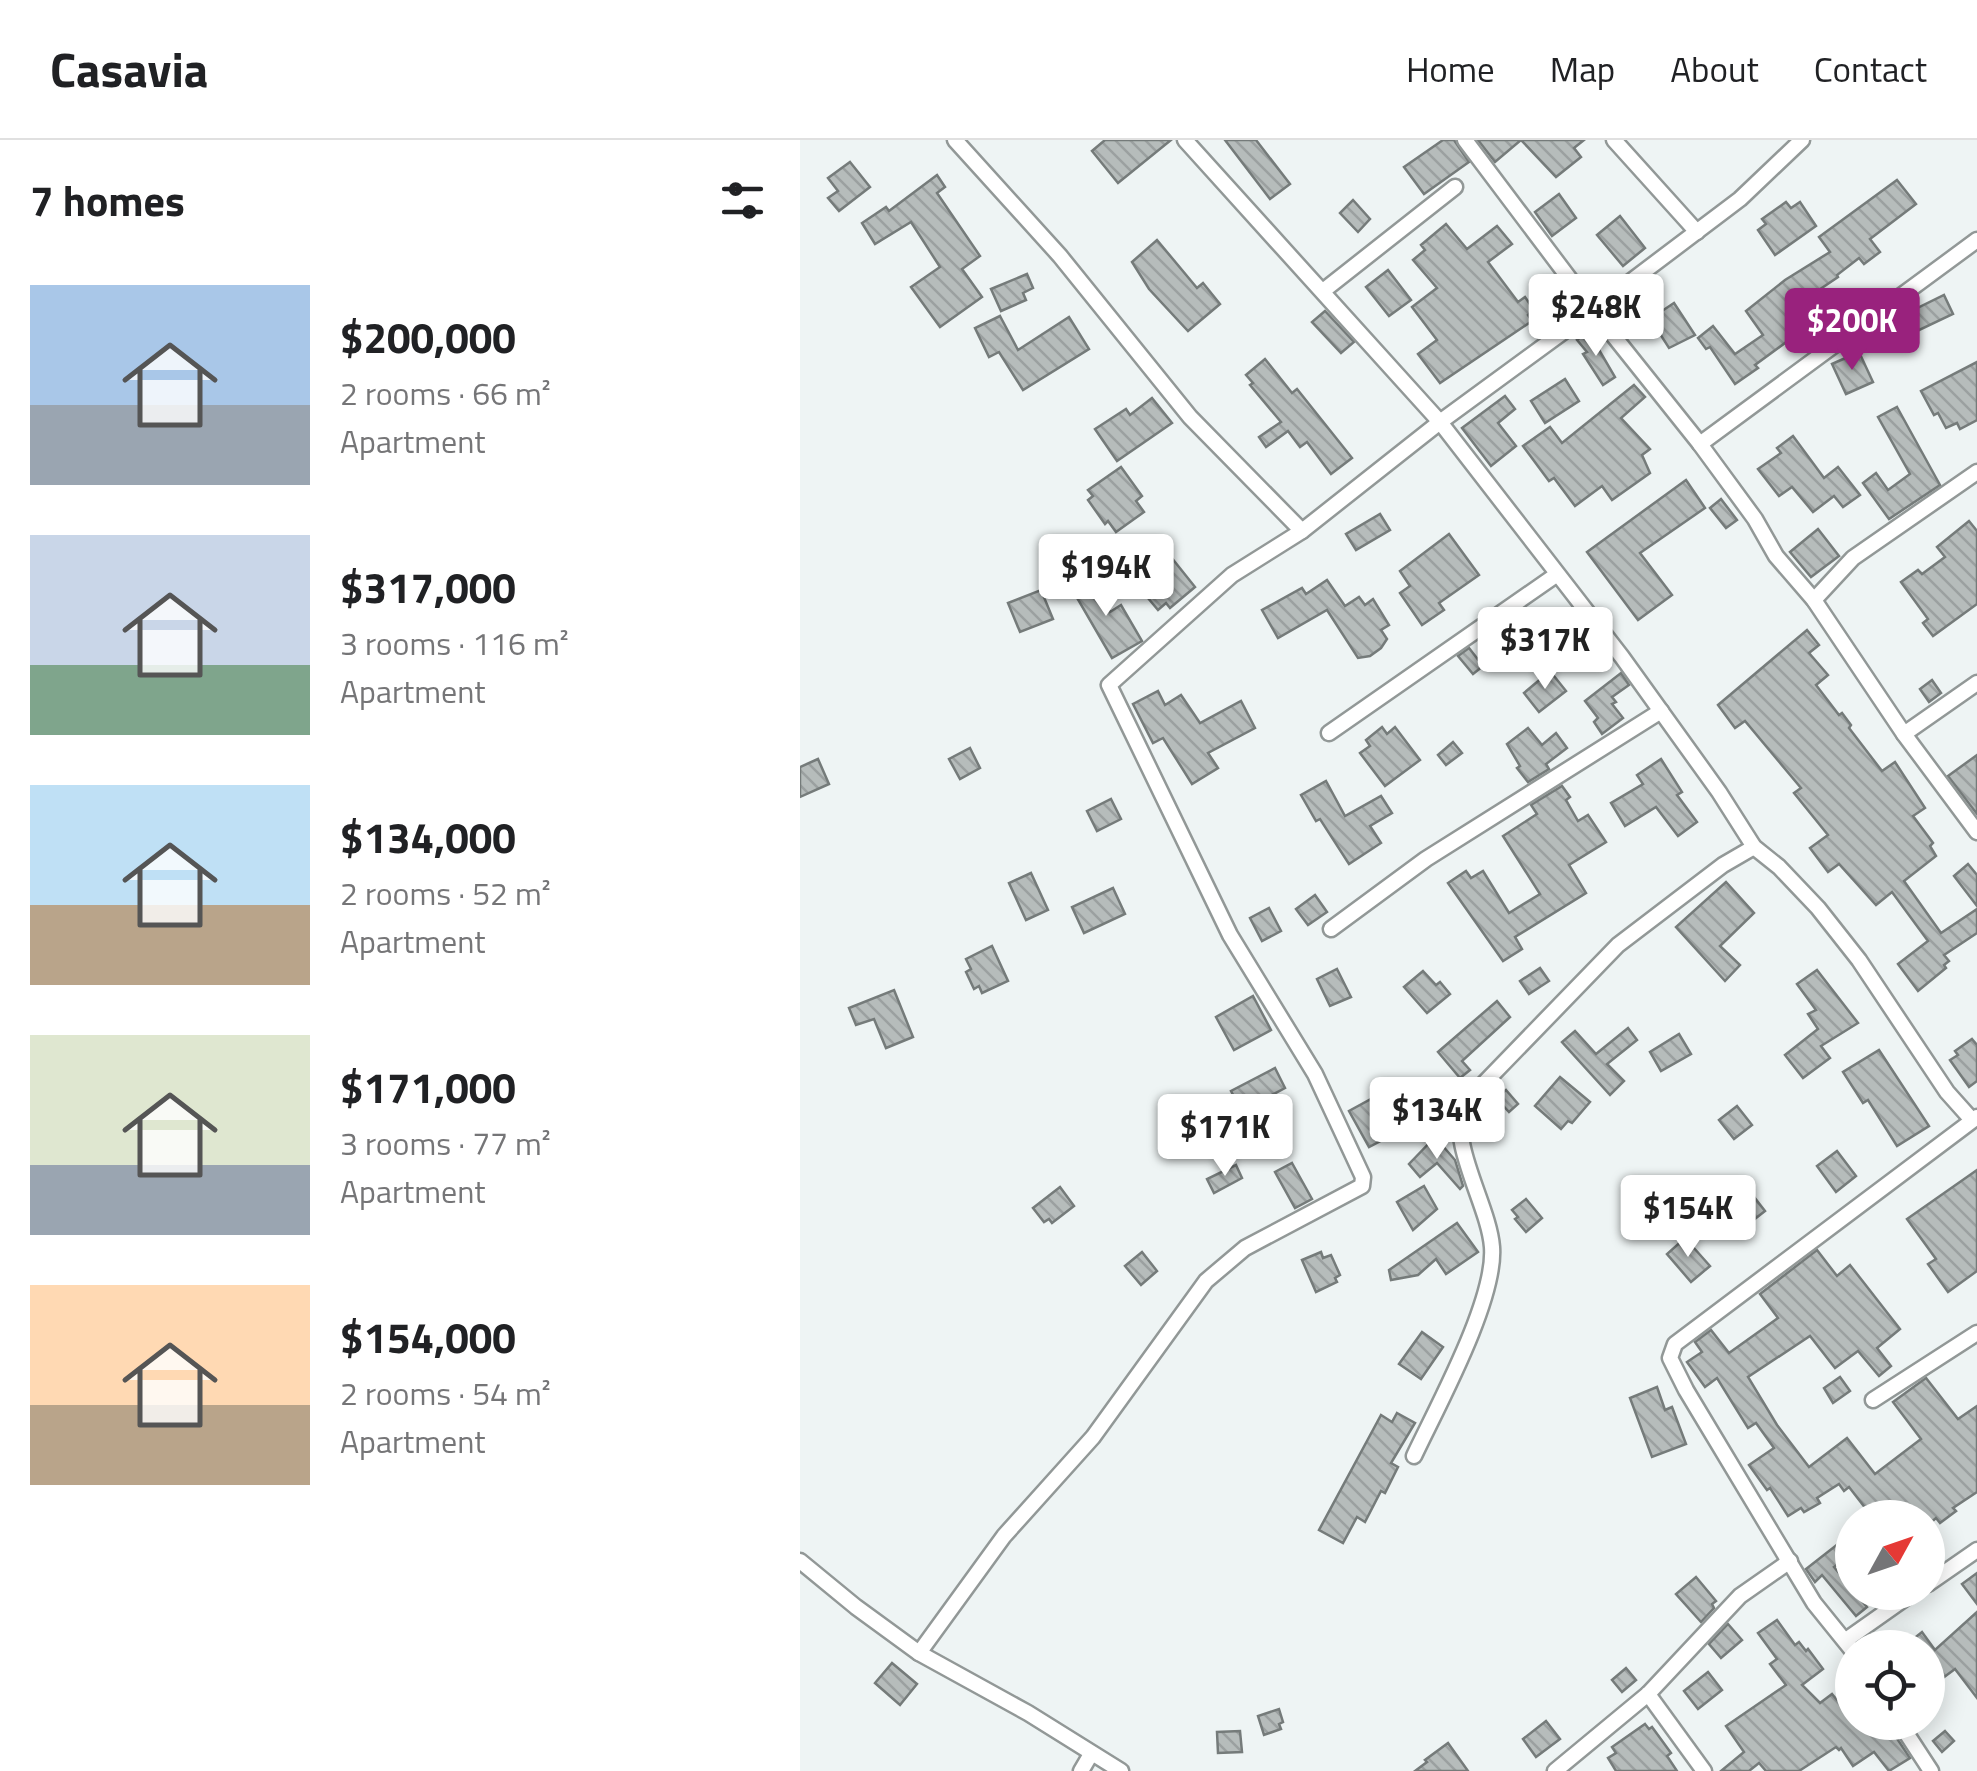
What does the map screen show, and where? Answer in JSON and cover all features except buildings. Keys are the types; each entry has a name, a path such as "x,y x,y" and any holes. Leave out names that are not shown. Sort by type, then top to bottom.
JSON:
{"street":[{"path":"954,140 1060,256 1190,417 1302,531"},
{"path":"1185,140 1440,422 1720,792 1754,847 1779,867 1828,921 1859,960 1947,1092 1974,1119 1675,1344 1670,1358 1814,1603 1836,1630"},
{"path":"1465,140 1755,518 1776,556 1814,600 1904,734 1977,832"},
{"path":"1614,140 1697,232"},
{"path":"919,1653 1004,1536 1093,1437 1206,1281 1245,1248 1362,1186 1363,1177 1315,1074 1230,935 1110,685 1232,575 1302,531 1440,422 1697,232 1740,199 1802,140"},
{"path":"1323,291 1456,187"},
{"path":"1700,444 1977,240"},
{"path":"1814,600 1853,558 1977,472"},
{"path":"1329,733 1556,575"},
{"path":"1904,734 1977,683"},
{"path":"1331,929 1426,860 1660,711"},
{"path":"1414,1456 1484,1299 1492,1248 1463,1141 1459,1117 1463,1105 1618,945 1754,847"},
{"path":"1873,1400 1977,1332"},
{"path":"1945,1572 1977,1550"},
{"path":"800,1560 919,1653 1122,1771"},
{"path":"1556,1771 1648,1694 1740,1596 1790,1561"},
{"path":"1867,1630 1892,1610"},
{"path":"1648,1694 1704,1771"},
{"path":"1911,1740 1931,1771"},
{"path":"1081,1771 1091,1754"}]}
